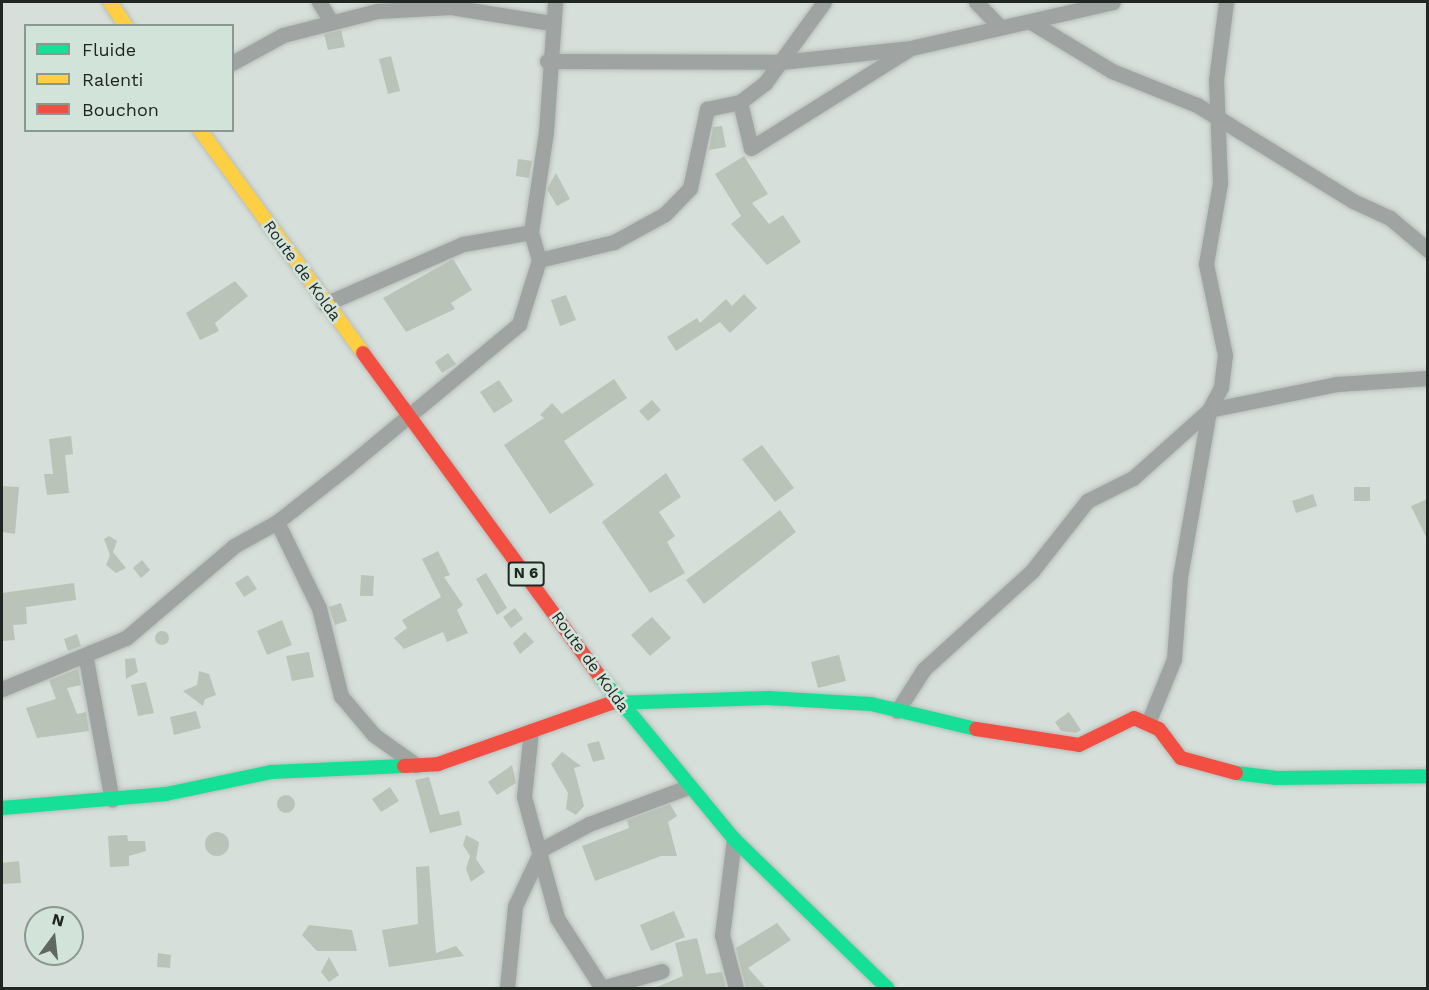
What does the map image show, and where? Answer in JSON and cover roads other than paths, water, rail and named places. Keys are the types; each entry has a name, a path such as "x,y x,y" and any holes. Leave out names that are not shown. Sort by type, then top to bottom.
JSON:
{"street":[{"path":"110,2 125,24"},
{"path":"320,2 331,21"},
{"path":"2,689 86,659 126,638 234,546 277,522 409,411 519,324 538,260 531,232 546,132 547,61 555,2"},
{"path":"538,260 614,242 665,214 690,188 707,109 740,102 781,62 824,2"},
{"path":"976,2 999,26"},
{"path":"547,61 781,62 911,48 999,26 1031,22 1113,2"},
{"path":"1148,723 1174,659 1180,577 1209,410 1221,387 1225,355 1206,264 1220,183 1215,117 1226,2"},
{"path":"234,62 283,35 377,11 451,7 551,23"},
{"path":"1031,22 1112,71 1215,117 1353,201 1390,218 1428,250"},
{"path":"740,102 751,148 911,48"},
{"name":"Route de Kolda","path":"201,132 325,304 409,411 618,701 687,787 734,839 887,988"},
{"path":"325,304 463,244 531,232"},
{"path":"897,711 924,669 1032,571 1087,501 1133,478 1209,410 1337,384 1428,378"},
{"path":"277,522 319,608 341,696 374,735 416,765"},
{"path":"86,659 112,800"},
{"path":"2,699 30,678"},
{"path":"2,808 112,800 209,787 271,772 438,764 618,701 768,698 897,711 1009,737 1079,745 1134,718 1148,723 1181,758 1210,770 1275,778 1428,776"},
{"path":"531,731 524,797 542,849 557,918 602,988 662,971"},
{"path":"507,988 515,906 542,849 589,824 687,787"},
{"path":"734,839 722,935 736,988"}]}
